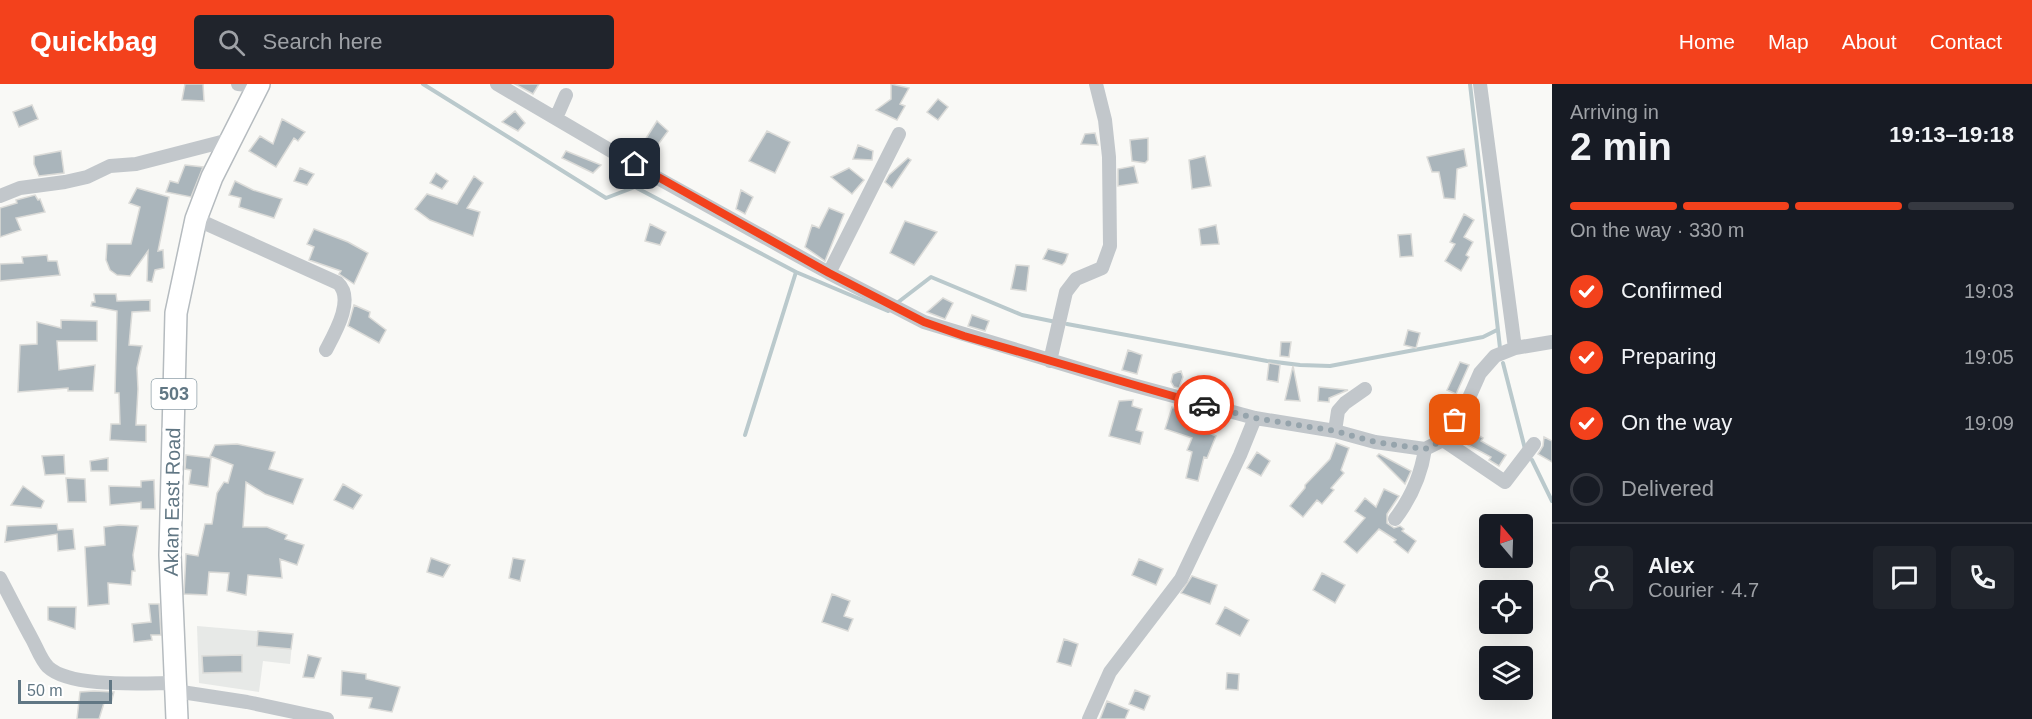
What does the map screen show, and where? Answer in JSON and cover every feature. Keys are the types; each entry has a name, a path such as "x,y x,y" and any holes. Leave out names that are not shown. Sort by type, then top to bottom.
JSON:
{"main road":[{"name":"Aklan East Road","path":"177,719 170,555 176,313 196,219 251,85"}],"street":[{"path":"497,84 654,176 829,273 924,322 1050,361 1255,418 1335,431 1375,442 1425,449 1443,440 1468,400 1480,373 1495,356 1515,348 1552,342"},
{"path":"1050,361 1066,292 1076,279 1102,268 1110,246 1109,157 1105,120 1096,84"},
{"path":"1480,84 1515,348"},
{"path":"556,118 566,96"},
{"path":"829,273 899,134"},
{"path":"0,196 20,188 87,177 111,166 136,164 229,140"},
{"path":"196,219 287,259 338,283 343,288 345,294 341,316 326,350"},
{"path":"1335,431 1338,411 1365,389"},
{"path":"1089,719 1110,672 1181,579 1240,455 1255,418"},
{"path":"1443,440 1505,482 1534,444"},
{"path":"1395,519 1408,502 1418,483 1425,449"},
{"path":"0,578 40,655 48,667 61,675 114,683 175,687 327,719"}],"shaded area":[{"path":"197,626 293,634 290,664 263,661 259,692 199,683"}],"building":[{"path":"185,84 203,84 204,101 182,100"},
{"path":"515,84 539,84 533,94"},
{"path":"891,84 909,88 900,104 905,106 897,120 876,110 891,99"},
{"path":"938,99 948,107 938,120 927,112"},
{"path":"32,105 38,119 19,127 13,112"},
{"path":"515,111 525,123 518,131 502,122"},
{"path":"282,119 305,132 298,141 294,138 276,167 249,151 260,136 273,144"},
{"path":"657,121 668,131 657,146 645,140"},
{"path":"767,131 790,142 775,173 749,161"},
{"path":"1095,133 1098,145 1081,144 1085,134"},
{"path":"1148,138 1148,160 1145,163 1132,161 1130,140"},
{"path":"858,145 873,151 872,160 853,159"},
{"path":"1464,149 1467,166 1457,169 1455,199 1444,198 1439,172 1432,172 1427,157"},
{"path":"61,151 64,173 39,176 34,164 34,156"},
{"path":"566,151 601,165 593,173 562,158"},
{"path":"1205,156 1211,186 1192,189 1189,160"},
{"path":"908,158 911,160 892,188 885,182 889,175"},
{"path":"185,165 203,167 191,197 166,192 170,181 178,183"},
{"path":"1134,166 1138,183 1118,186 1118,169"},
{"path":"300,168 314,174 307,185 294,181"},
{"path":"849,168 864,180 852,194 831,177"},
{"path":"436,173 448,181 442,189 430,183"},
{"path":"474,176 483,183 467,208 480,212 473,236 430,220 415,209 427,194 457,204"},
{"path":"235,181 253,190 282,199 274,218 239,207 241,198 229,195"},
{"path":"137,188 169,197 158,251 163,250 164,268 155,270 152,282 147,281 148,251 130,276 117,275 110,270 106,260 107,244 131,244 140,207 129,203"},
{"path":"741,190 753,197 745,214 736,209"},
{"path":"35,195 38,200 40,199 45,212 16,218 21,230 0,237 0,208 17,203 16,200"},
{"path":"829,208 844,214 825,261 805,247 812,225 819,228"},
{"path":"1464,214 1474,220 1464,237 1473,242 1466,255 1469,257 1461,271 1445,261 1455,244 1450,242"},
{"path":"905,221 937,232 914,265 890,253"},
{"path":"650,224 666,232 660,245 645,241"},
{"path":"1216,225 1219,244 1201,245 1199,229"},
{"path":"314,229 348,242 368,253 354,284 339,274 341,271 309,260 314,247 307,244"},
{"path":"1411,234 1413,256 1400,257 1398,235"},
{"path":"1048,249 1068,254 1065,262 1062,265 1043,259"},
{"path":"47,255 48,261 57,261 60,275 0,281 0,264 23,263 22,257"},
{"path":"1016,265 1029,266 1026,291 1011,289"},
{"path":"94,294 116,294 117,301 150,300 150,311 132,312 129,345 142,346 137,368 136,425 146,425 146,442 110,440 111,424 120,424 119,393 115,393 117,311 91,306 92,302 95,302"},
{"path":"943,298 953,303 945,319 927,312"},
{"path":"354,305 370,312 369,317 386,330 379,343 348,326"},
{"path":"972,315 989,321 985,331 968,326"},
{"path":"61,320 97,321 97,341 57,341 59,370 95,365 93,391 68,391 68,388 18,392 20,345 37,344 37,322 61,328"},
{"path":"1408,330 1420,333 1416,348 1404,345"},
{"path":"1281,342 1291,342 1289,357 1280,356"},
{"path":"1128,350 1142,355 1137,374 1122,370"},
{"path":"1460,362 1469,365 1456,394 1447,390"},
{"path":"1269,363 1280,365 1278,382 1267,380"},
{"path":"1293,366 1300,401 1285,400"},
{"path":"1181,371 1183,377 1179,388 1174,387 1171,382 1173,374"},
{"path":"1319,387 1348,390 1329,398 1329,402 1318,401"},
{"path":"1133,400 1132,406 1142,409 1136,430 1143,432 1140,444 1109,436 1119,401"},
{"path":"1172,407 1192,414 1194,411 1211,415 1205,431 1216,436 1207,458 1204,457 1198,481 1186,478 1192,452 1187,450 1192,438 1165,429"},
{"path":"1474,433 1483,438 1481,441 1506,455 1499,466 1489,460 1491,457 1468,445"},
{"path":"1544,437 1552,441 1552,462 1538,454 1543,446"},
{"path":"1336,443 1349,448 1341,470 1344,473 1331,488 1334,490 1322,504 1317,500 1303,517 1290,506 1305,485 1330,459"},
{"path":"237,444 275,452 269,469 303,479 293,504 265,494 246,482 243,527 267,527 287,535 285,539 304,545 297,565 280,559 282,578 248,575 246,595 227,591 229,573 209,572 207,595 184,594 186,554 198,556 205,524 212,524 217,493 224,482 228,483 233,465 210,456 215,445"},
{"path":"1257,452 1270,461 1261,476 1247,468"},
{"path":"1379,454 1411,471 1405,484 1377,456"},
{"path":"64,455 65,474 45,475 42,456"},
{"path":"186,455 211,458 208,487 189,484 191,470 185,469"},
{"path":"108,458 108,471 91,471 90,461"},
{"path":"66,478 85,479 86,502 68,502"},
{"path":"154,480 155,509 141,509 141,502 110,505 109,486 141,487 141,481"},
{"path":"343,484 362,495 353,509 334,500"},
{"path":"23,486 44,501 41,508 11,505"},
{"path":"1384,489 1399,496 1387,514 1387,523 1394,528 1400,526 1404,529 1402,531 1416,541 1408,553 1394,542 1396,540 1379,529 1357,553 1344,542 1365,518 1355,511 1365,498 1376,507"},
{"path":"57,524 58,530 73,529 75,549 58,551 57,534 5,542 7,526"},
{"path":"138,526 133,555 135,571 132,571 131,585 108,583 109,604 88,606 85,547 105,545 104,527"},
{"path":"431,558 450,565 443,577 427,572"},
{"path":"513,558 525,560 520,581 509,578"},
{"path":"1139,559 1163,569 1156,585 1132,575"},
{"path":"1322,573 1345,585 1335,603 1313,590"},
{"path":"1192,576 1217,585 1210,604 1181,593"},
{"path":"832,594 850,601 844,616 853,619 848,631 822,622"},
{"path":"149,604 159,604 161,635 151,635 152,640 134,642 132,624 151,622"},
{"path":"48,607 76,607 75,629 48,620"},
{"path":"1225,607 1249,620 1240,636 1216,624"},
{"path":"258,631 293,634 291,649 257,646"},
{"path":"1064,639 1078,644 1071,666 1057,662"},
{"path":"242,655 242,672 203,673 202,656"},
{"path":"308,655 321,658 314,678 303,677"},
{"path":"342,671 366,674 366,679 400,687 392,712 369,708 372,698 341,695"},
{"path":"1227,673 1239,674 1238,690 1226,689"},
{"path":"1135,690 1150,696 1144,710 1129,704"},
{"path":"80,692 114,692 111,703 104,703 99,719 77,719"},
{"path":"1107,701 1129,710 1125,719 1100,719"}],"waterway":[{"path":"423,84 606,198 635,187 796,272 888,311 891,309"},
{"path":"1470,84 1500,348"},
{"path":"745,435 796,272"},
{"path":"897,303 931,277 1022,315 1056,322"},
{"path":"1067,324 1267,361 1330,366 1483,337 1497,330"},
{"path":"1503,363 1525,449"},
{"path":"1532,460 1552,501"}],"way so far":[{"path":"1204,405 1255,418 1335,431 1375,442 1425,449 1443,440 1455,420"}],"route":[{"path":"635,164 829,273 924,322 964,336 1204,405"}]}
